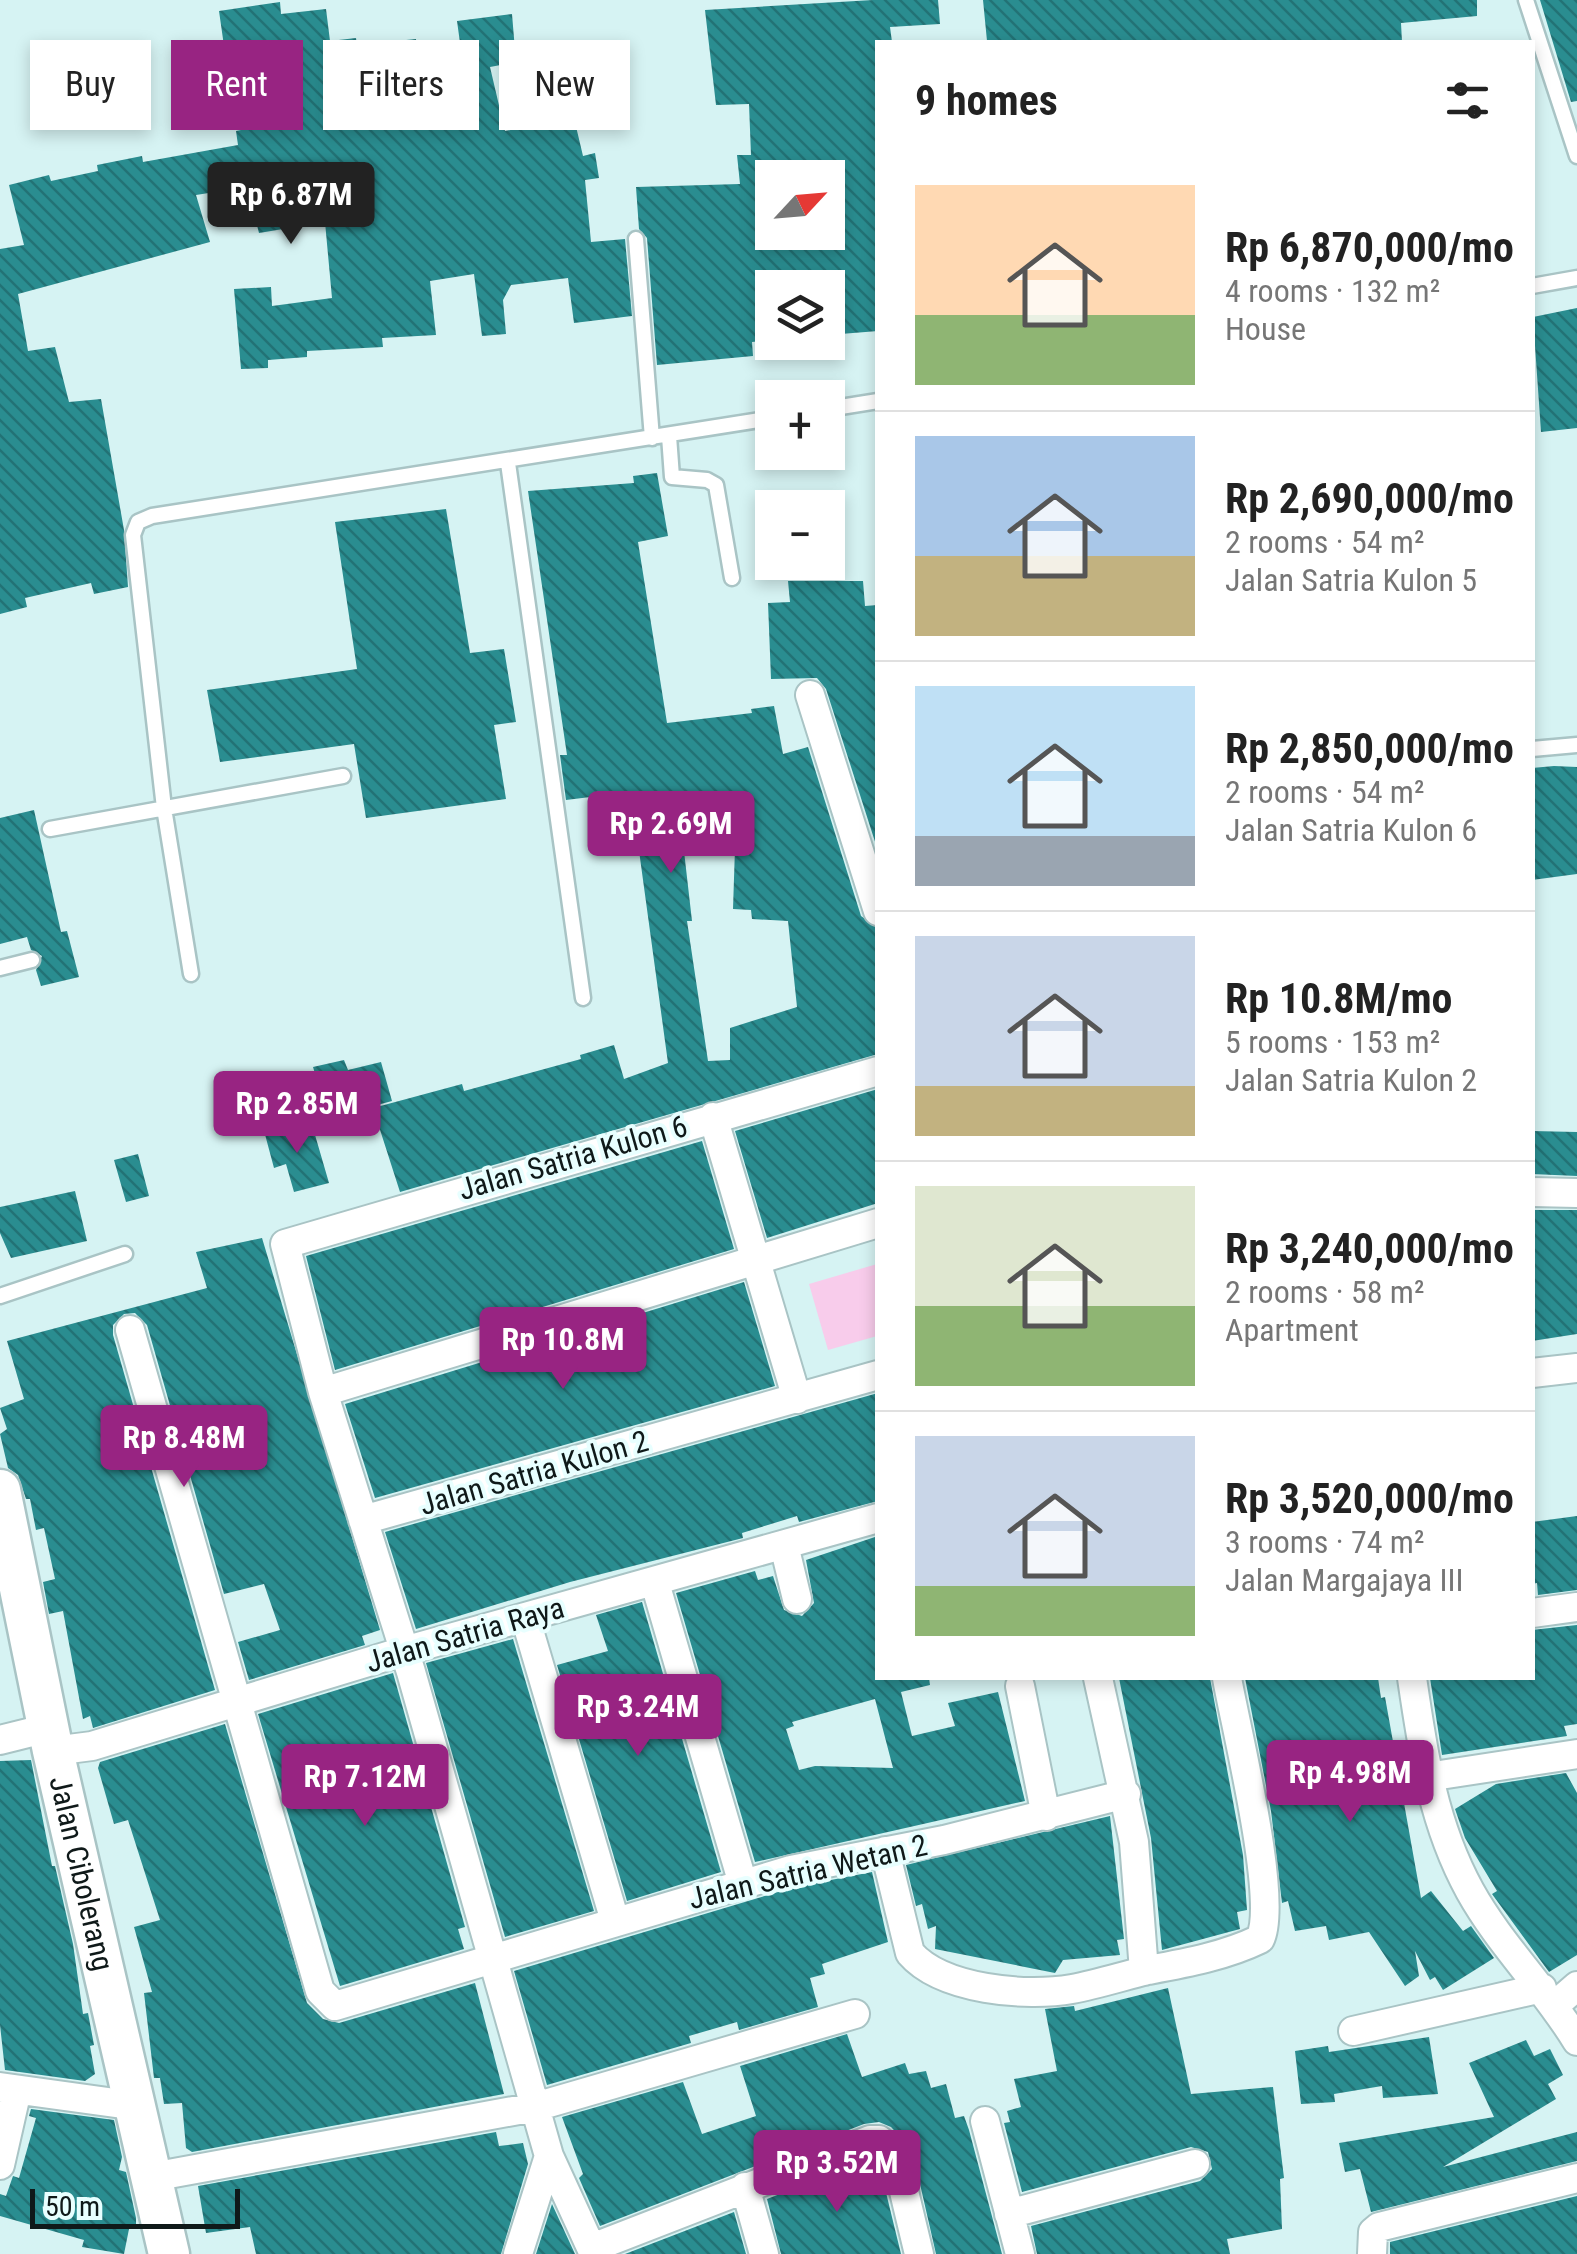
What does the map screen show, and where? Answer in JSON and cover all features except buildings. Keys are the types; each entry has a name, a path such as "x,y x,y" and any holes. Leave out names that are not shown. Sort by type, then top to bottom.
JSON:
{"street":[{"path":"810,695 875,901"},
{"name":"Jalan Satria Kulon 6","path":"323,1392 287,1260 285,1244 294,1238 875,1071"},
{"path":"713,1117 797,1399"},
{"path":"1535,1192 1577,1193"},
{"path":"875,1224 323,1392 404,1651 549,2156 593,2251 745,2187 864,2141 879,2140 895,2154 920,2254"},
{"path":"130,1330 237,1702"},
{"path":"1535,1374 1577,1368"},
{"name":"Jalan Satria Kulon 2","path":"363,1520 875,1376"},
{"name":"Jalan Cibolerang","path":"0,1490 51,1740 168,2254"},
{"name":"Jalan Satria Raya","path":"0,1740 51,1740 92,1746 404,1651 875,1519"},
{"path":"784,1545 797,1599"},
{"path":"654,1583 744,1884"},
{"path":"1535,1614 1577,1607"},
{"path":"526,1617 615,1920"},
{"path":"1098,1680 1126,1794 1144,1936 1144,1971"},
{"path":"885,1851 899,1922 910,1952 920,1964 954,1979 1040,1992 1070,1989 1244,1946 1260,1938 1267,1926 1261,1852 1227,1680"},
{"path":"1412,1680 1427,1777 1444,1838 1471,1892 1549,1996 1577,2041"},
{"path":"1020,1686 1046,1816"},
{"name":"Jalan Satria Wetan 2","path":"237,1702 326,2001 343,2004 492,1956 744,1884 1046,1816 1126,1794"},
{"path":"1427,1777 1576,1757"},
{"path":"1354,2031 1549,1996 1577,1986"},
{"path":"152,2177 535,2106 855,2014"},
{"path":"0,2164 8,2089 137,2106"},
{"path":"985,2120 1020,2254"},
{"path":"518,2254 549,2156"},
{"path":"1008,2214 1195,2164"},
{"path":"1372,2254 1372,2232 1379,2226 1577,2178"},
{"path":"745,2187 764,2254"}],"lane":[{"path":"1526,0 1577,156"},
{"path":"636,240 652,438"},
{"path":"1535,285 1577,278"},
{"path":"845,406 875,401"},
{"path":"192,974 164,808 133,536 138,522 152,516 755,421"},
{"path":"669,436 672,477 712,481 718,490 732,578"},
{"path":"508,462 583,998"},
{"path":"1535,749 1577,745"},
{"path":"50,829 342,776"},
{"path":"0,968 32,960"},
{"path":"0,1296 125,1254"}],"shaded area":[{"path":"875,1265 875,1337 828,1350 809,1284"}]}
